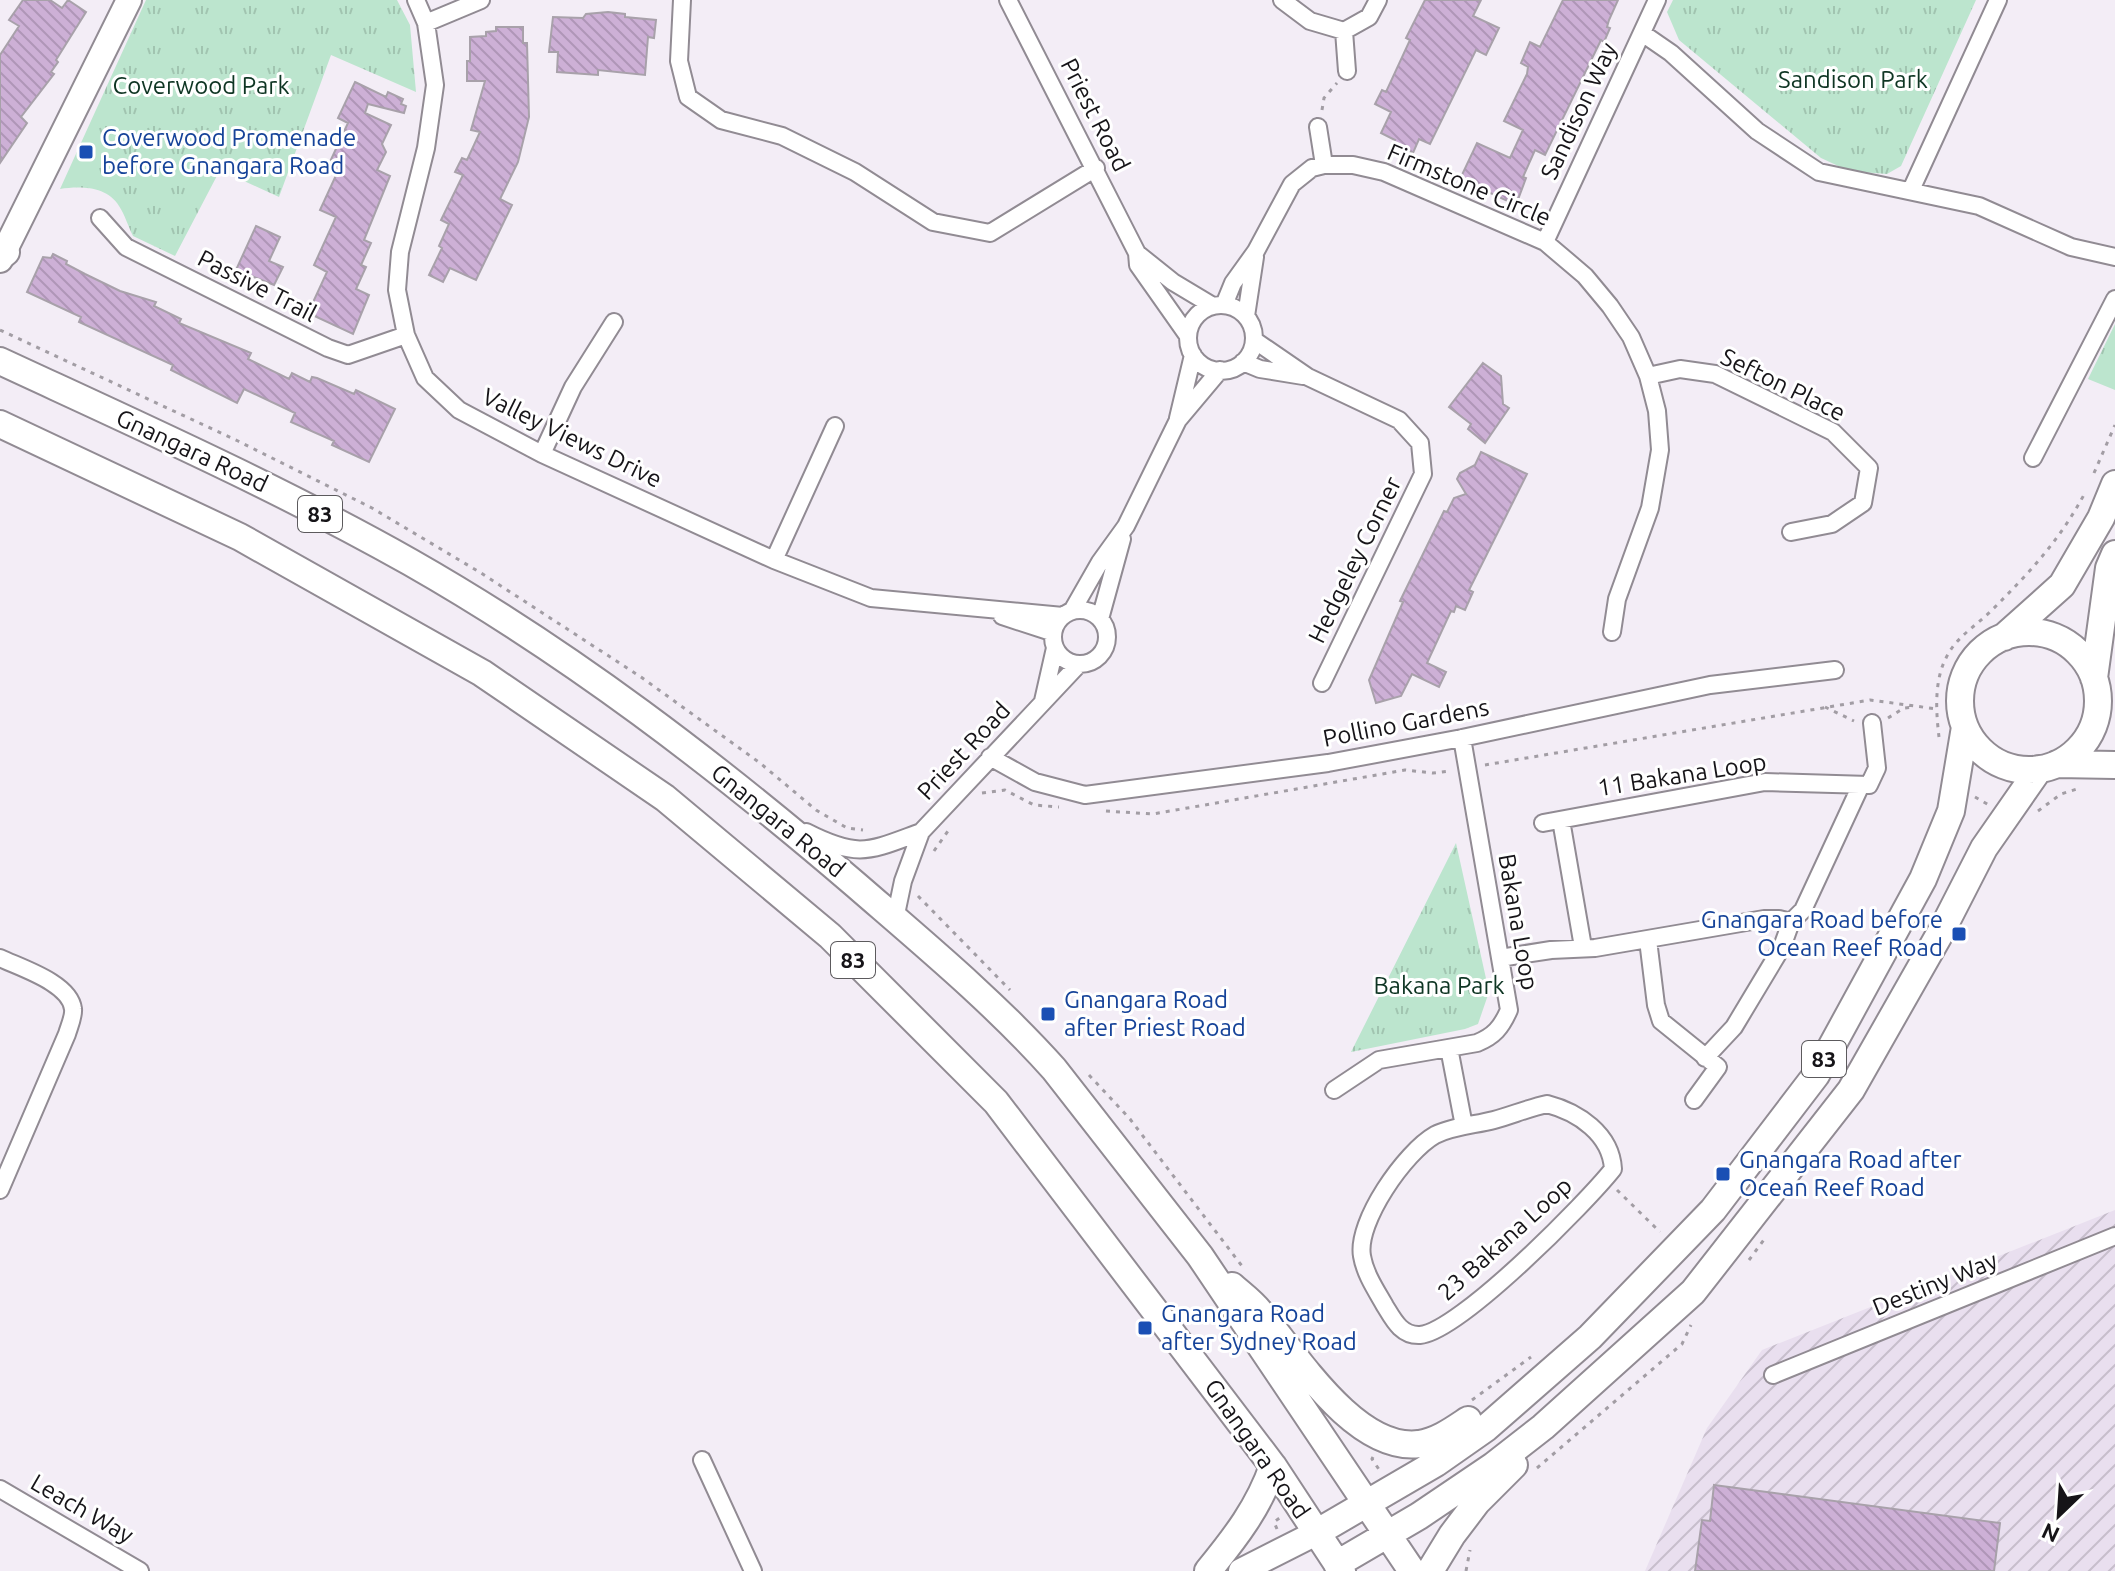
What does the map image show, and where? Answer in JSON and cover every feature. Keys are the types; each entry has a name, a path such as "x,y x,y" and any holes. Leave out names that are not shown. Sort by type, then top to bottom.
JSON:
{"main road":[{"name":"Gnangara Road","path":"0,361 239,471 410,562 526,632 623,697 778,818 895,919 1038,1051 1200,1256 1366,1504"},
{"name":"Gnangara Road","path":"0,424 240,537 482,673 665,798 830,936 996,1102 1273,1466 1316,1533 1436,1463 1486,1428 1590,1337 1713,1210 1816,1075 1923,879 1951,811 1965,727"},
{"path":"2004,637 2062,585 2101,518 2099,482"},
{"path":"2102,689 2109,568 2115,554"},
{"path":"2004,637 2037,633 2068,644 2084,659 2102,689"},
{"name":"83","path":"1965,727 1960,705 1962,683 1971,664 1986,648 2004,637"},
{"name":"83","path":"1316,1533 1333,1569 1388,1535 1493,1466 1543,1427 1693,1292 1851,1090 1942,930 1984,848 2048,767 2073,755 2090,734 2102,689"},
{"path":"1965,727 1981,749 2003,765 2021,769 2115,765"},
{"name":"83","path":"1200,1256 1257,1308 1318,1387 1382,1440 1418,1444 1443,1437 1590,1337"},
{"path":"1430,1571 1477,1502 1506,1475 1543,1427"},
{"path":"1208,1571 1252,1512 1264,1492 1273,1466"},
{"path":"1366,1504 1412,1571"}],"street":[{"name":"Valley Views Drive","path":"416,0 426,23 435,85 426,148 400,252 397,290 406,335 425,378 459,410 542,454 774,560 871,598 985,610 1067,613"},
{"path":"426,23 481,0"},
{"path":"682,0 679,61 688,97 721,120 782,136 855,172 933,222 990,233 1096,168"},
{"name":"Priest Road","path":"1008,0 1096,168 1137,253 1138,265 1188,336"},
{"path":"1282,0 1310,21 1344,31 1369,17 1378,0"},
{"name":"Sandison Way","path":"1545,242 1657,0"},
{"path":"1911,190 1998,0"},
{"path":"0,282 2,256 125,1"},
{"path":"1344,31 1347,71"},
{"path":"1642,33 1671,53 1757,131 1819,172 1979,206 2071,247 2115,258 2115,264"},
{"path":"1219,306 1256,251 1292,184 1312,168 1324,165 1318,127"},
{"name":"Firmstone Circle","path":"1324,165 1353,165 1384,172 1545,242 1585,276 1631,337 1648,376 1657,411 1660,450 1650,508 1617,599 1612,632"},
{"name":"Passive Trail","path":"100,218 126,247 328,348 348,355 406,335"},
{"path":"1246,316 1256,251"},
{"name":"Priest Road","path":"1137,253 1173,282 1219,306"},
{"path":"2033,458 2115,299"},
{"path":"1067,613 1092,613 1105,628 1104,648 1090,662 1069,662 1053,640 1067,613 1126,526 1178,420 1193,355 1188,336 1195,318 1203,310 1219,306 1235,308 1246,316 1254,340 1251,352 1243,362 1232,369 1220,370 1208,368 1193,355"},
{"path":"542,454 573,387 614,322"},
{"name":"Hedgeley Corner","path":"1254,340 1308,377 1399,420 1420,443 1423,474 1322,683"},
{"name":"Hedgeley Corner","path":"1243,362 1260,369 1308,377"},
{"name":"Sefton Place","path":"1648,376 1680,369 1715,374 1833,432 1869,468 1863,503 1832,524 1791,532"},
{"path":"1178,420 1220,370"},
{"path":"774,560 835,426"},
{"path":"1100,619 1126,526"},
{"name":"Valley Views Drive","path":"985,610 1053,640"},
{"name":"Priest Road","path":"1043,702 1053,640"},
{"name":"Priest Road","path":"895,919 903,881 921,832 1079,664"},
{"name":"Pollino Gardens","path":"990,757 1035,782 1085,795 1328,763 1710,685 1835,670"},
{"path":"1705,1058 1734,1027 1782,947 1791,922 1803,910 1861,785 1869,785 1875,775 1872,723"},
{"name":"Bakana Loop","path":"1334,1090 1379,1060 1477,1043 1491,1037 1502,1026 1509,1010 1462,738"},
{"name":"11 Bakana Loop","path":"1543,823 1765,782 1861,785"},
{"name":"Priest Road","path":"778,818 853,851 876,849 921,832"},
{"path":"1561,820 1583,947"},
{"path":"1500,958 1595,948 1764,919 1791,922"},
{"path":"1648,940 1656,1005 1661,1021 1718,1067 1694,1100"},
{"path":"0,958 54,983 68,995 73,1010 67,1034 0,1190"},
{"path":"1449,1048 1464,1126"},
{"name":"23 Bakana Loop","path":"1547,1104 1567,1109 1605,1141 1612,1153 1613,1169 1483,1296 1441,1328 1418,1335 1398,1328 1368,1276 1361,1240 1385,1187 1409,1156 1435,1136 1464,1126 1547,1104"},
{"name":"Destiny Way","path":"1773,1375 2115,1236"},
{"path":"702,1460 753,1571"},
{"name":"Leach Way","path":"0,1489 140,1571"},
{"path":"1241,1571 1316,1533"}],"path":[{"path":"1318,127 1324,98 1347,71"},
{"path":"1940,747 1937,691 1945,658 1962,635 1981,621 2048,552 2067,527 2099,482 2115,425"},
{"path":"1094,810 1153,814 1405,770 1433,773 1467,768 1870,700 1937,709"},
{"path":"983,793 1005,790 1034,805 1064,808"},
{"path":"1954,793 1980,797 2005,819"},
{"path":"930,857 955,824"},
{"path":"918,896 1011,991"},
{"path":"1087,1072 1130,1119 1242,1267"},
{"path":"1605,1178 1663,1234"},
{"path":"1468,1403 1538,1352"}],"shaded area":[{"path":"2115,1210 2115,1571 1645,1571 1707,1428 1762,1350"}],"green space":[{"name":"Coverwood Park","path":"146,0 397,0 410,25 416,92 331,55 279,197 220,170 175,256 133,236 119,206 108,194 84,188 60,189"},
{"name":"Sandison Park","path":"1673,0 1976,0 1901,166 1887,174 1849,171 1821,158 1679,40 1667,12"},
{"path":"2115,324 2115,390 2088,379"},
{"name":"Bakana Park","path":"1456,843 1489,992 1478,1024 1351,1052"}],"building":[{"path":"23,0 50,0 62,8 68,0 86,12 56,60 58,62 51,72 54,74 21,117 27,123 0,163 0,55 19,26 9,20"},
{"path":"1425,0 1481,0 1473,16 1499,28 1486,55 1476,50 1430,144 1419,139 1413,153 1393,144 1395,140 1381,133 1391,112 1375,104 1382,90 1386,92 1410,40 1406,38"},
{"path":"1563,0 1618,0 1604,42 1601,40 1545,155 1535,150 1523,177 1526,178 1516,205 1460,179 1477,143 1510,158 1523,130 1504,121 1527,74 1528,67 1521,63 1530,42 1540,47"},
{"path":"608,12 656,20 654,38 648,37 645,75 598,70 598,75 557,72 558,52 549,52 553,17 583,18 586,14"},
{"path":"496,27 523,27 523,43 527,43 529,117 518,162 500,199 512,205 476,280 450,268 443,282 429,275 449,224 441,220 463,175 455,172 462,158 467,160 480,132 471,130 485,81 467,81 470,37 486,36 486,32 496,31"},
{"path":"355,82 386,97 388,92 403,99 401,104 406,106 404,113 368,104 365,113 391,125 382,144 386,152 377,170 390,176 364,240 371,243 361,265 366,267 356,289 369,295 353,334 308,313 327,272 314,265 336,217 320,210 338,171 328,166 348,123 338,118"},
{"path":"256,226 280,237 269,261 283,267 274,285 236,270"},
{"path":"53,254 67,261 66,264 120,291 156,302 154,306 181,319 179,323 251,353 248,359 289,379 292,373 310,382 312,377 317,378 354,394 356,390 395,409 369,462 332,445 334,441 291,422 295,413 244,389 237,403 171,370 173,365 79,322 81,317 27,292 43,257 51,258"},
{"path":"1483,363 1501,376 1503,404 1509,408 1485,443 1468,429 1471,424 1449,407"},
{"path":"1481,452 1527,474 1469,590 1473,592 1465,610 1456,606 1454,612 1451,611 1427,663 1446,672 1439,687 1412,674 1401,696 1376,703 1369,680 1403,602 1400,601 1444,511 1447,512 1454,498 1466,494 1457,479 1460,473 1475,465"},
{"path":"1714,1485 2000,1523 1994,1571 1695,1571 1702,1520 1710,1521"}],"place":[{"name":"Coverwood Promenade before Gnangara Road","path":"86,152"},
{"name":"Gnangara Road before Ocean Reef Road","path":"1959,934"},
{"name":"Gnangara Road after Priest Road","path":"1048,1014"},
{"name":"Gnangara Road after Ocean Reef Road","path":"1723,1174"},
{"name":"Gnangara Road after Sydney Road","path":"1145,1328"}]}
